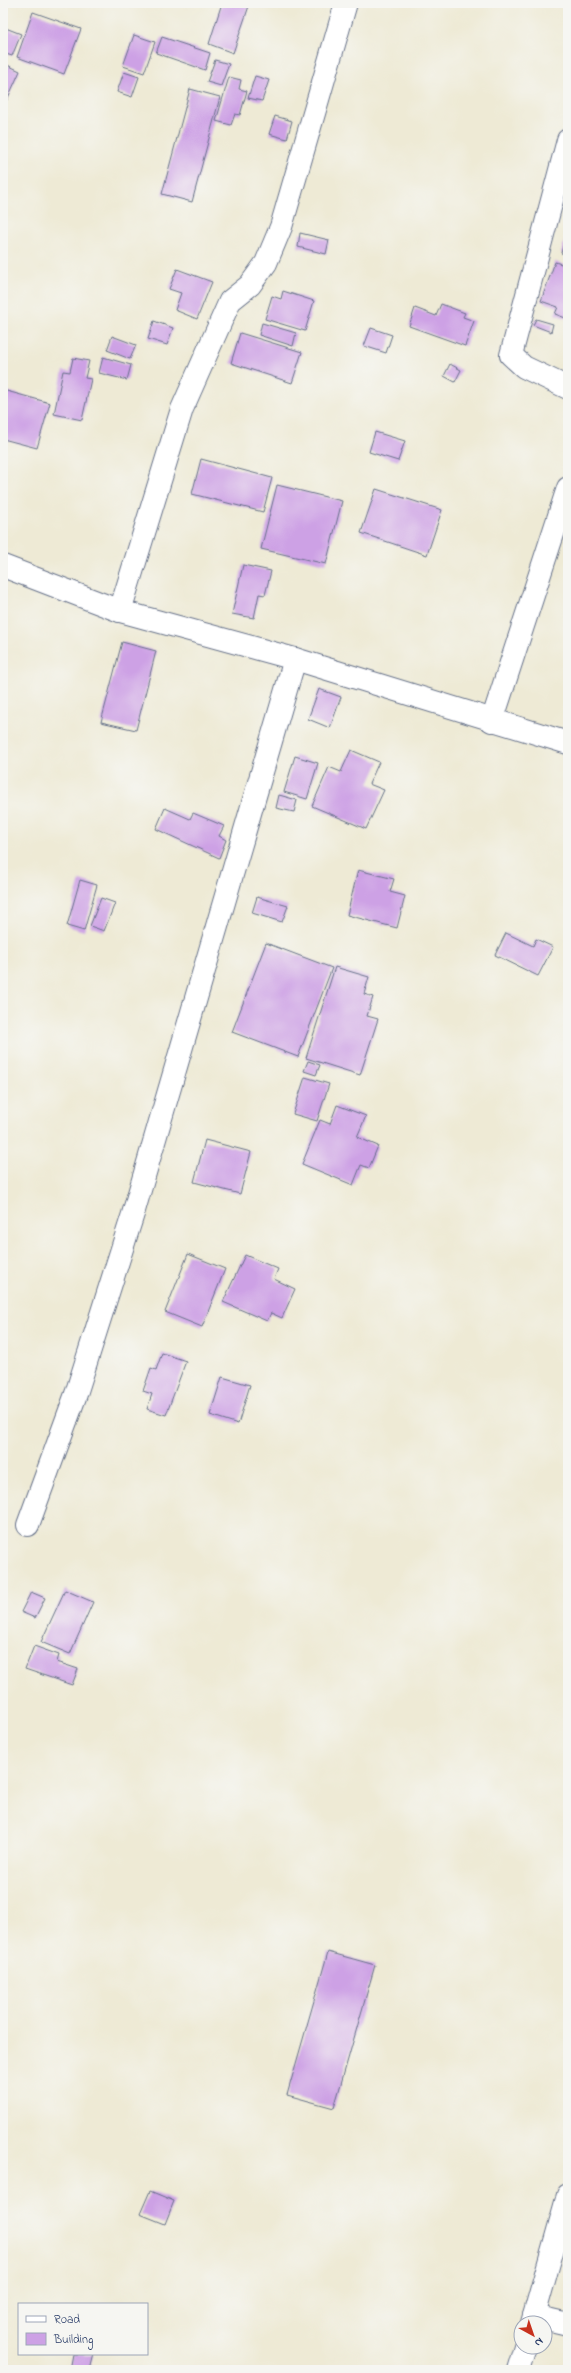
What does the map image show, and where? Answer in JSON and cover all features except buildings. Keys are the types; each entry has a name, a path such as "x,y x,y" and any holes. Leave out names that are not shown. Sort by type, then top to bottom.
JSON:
{"street":[{"path":"120,611 185,402 230,301 250,285 262,268 281,227 346,3"},
{"path":"568,140 511,354 524,367 568,388"},
{"path":"492,721 568,488"},
{"path":"3,566 120,611 295,659 492,721 568,743"},
{"path":"28,1525 76,1394 133,1214 295,659"},
{"path":"534,2315 568,2195"},
{"path":"553,2322 568,2324"},
{"path":"518,2370 523,2355"}]}
